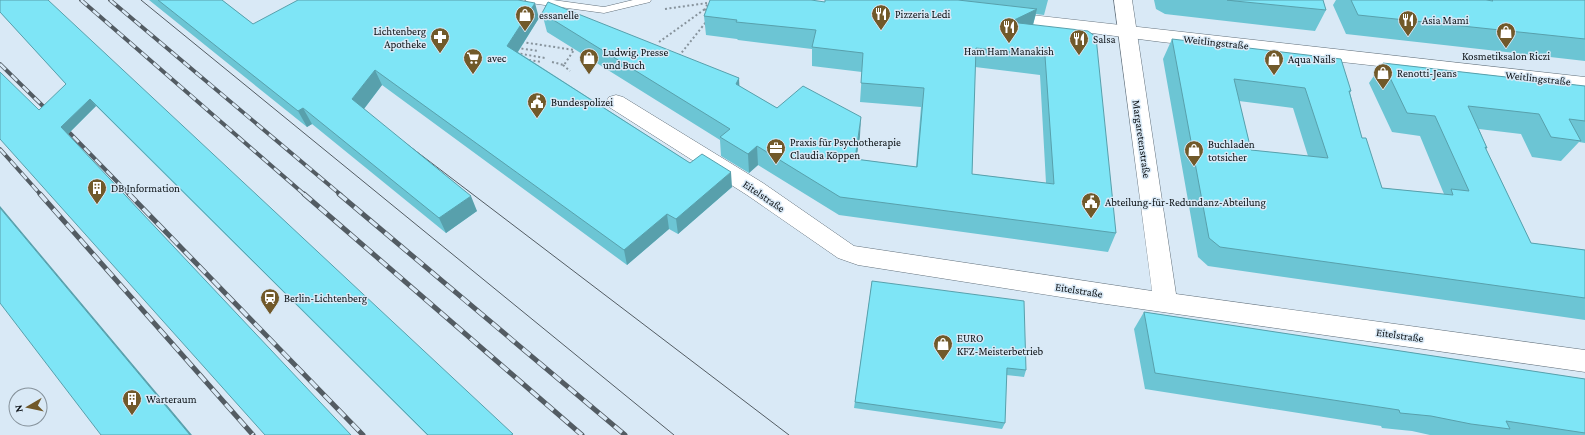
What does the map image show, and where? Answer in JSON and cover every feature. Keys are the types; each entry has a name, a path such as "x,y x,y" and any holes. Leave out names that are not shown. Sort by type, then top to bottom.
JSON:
{"street":[{"name":"Margaretenstraße","path":"1124,0 1166,302"},
{"name":"Weitlingstraße","path":"987,15 1585,83"},
{"name":"Eitelstraße","path":"616,102 755,189 846,252 858,256 1166,302 1585,361"}],"lane":[{"path":"530,0 604,10 646,0"}],"path":[{"path":"659,42 705,9 708,3"},
{"path":"674,61 706,23 705,9"},
{"path":"522,42 574,50 564,65"},
{"path":"515,47 538,51"},
{"path":"512,52 545,58"},
{"path":"526,60 542,62"},
{"path":"552,62 564,65 570,71"}],"building":[{"path":"0,0 48,0 513,434 428,435 90,99 61,127 351,435 265,435 0,139 0,72 39,110 66,84 0,12"},
{"path":"158,0 222,0 253,24 298,0 518,0 535,3 507,46 690,163 702,154 731,172 676,219 667,214 624,250 375,70 352,99 471,196 439,218 303,108 298,111"},
{"path":"710,0 811,0 825,2 825,0 958,0 1037,9 1010,22 1088,31 1096,37 1116,233 840,197 757,146 748,154 720,137 730,129 542,13 548,2 739,78 736,84 777,108 803,86 861,117 855,159 917,167 924,88 861,83 863,53 812,47 816,30 736,22 737,20 704,16","holes":["976,48 1045,56 1054,184 972,174"]},
{"path":"1227,0 1323,0 1326,10 1235,1"},
{"path":"1351,0 1585,0 1585,39 1358,15"},
{"path":"1172,39 1341,59 1351,91 1349,91 1362,138 1366,138 1382,188 1453,195 1451,189 1469,191 1435,116 1407,113 1383,63 1585,86 1585,121 1569,119 1581,141 1551,137 1539,114 1468,106 1487,148 1485,147 1531,243 1585,250 1585,298 1220,247 1209,238","holes":["1234,79 1305,88 1328,158 1251,150"]},
{"path":"0,208 190,435 101,435 0,303"},
{"path":"872,281 1024,301 1026,370 1007,368 1005,423 855,402"},
{"path":"1144,312 1585,379 1585,433 1506,421 1510,429 1471,424 1431,416 1400,413 1399,410 1155,373"}],"tram line":[{"path":"141,0 674,435"},
{"path":"404,142 789,435"}],"railway":[{"path":"81,0 305,195"},
{"path":"110,0 341,195"},
{"path":"0,64 51,114"},
{"path":"62,125 130,195"},
{"path":"0,149 41,195"},
{"path":"40,194 253,435"},
{"path":"129,194 363,435"},
{"path":"304,194 582,435"},
{"path":"339,194 625,435"}],"place":[{"name":"Pizzeria Ledi","path":"881,31"},
{"name":"essanelle","path":"525,32"},
{"name":"Asia Mami","path":"1408,37"},
{"name":"Ham Ham Manakish","path":"1009,44"},
{"name":"Kosmetiksalon Riczi","path":"1506,49"},
{"name":"Lichtenberg Apotheke","path":"440,54"},
{"name":"Salsa","path":"1079,56"},
{"name":"avec","path":"473,75"},
{"name":"Ludwig. Presse und Buch","path":"589,75"},
{"name":"Aqua Nails","path":"1274,76"},
{"name":"Renotti-Jeans","path":"1383,90"},
{"name":"Bundespolizei","path":"537,119"},
{"name":"Praxis für Psychotherapie Claudia Köppen","path":"776,165"},
{"name":"Buchladen totsicher","path":"1194,167"},
{"name":"DB Information","path":"97,205"},
{"name":"Abteilung-für-Redundanz-Abteilung","path":"1091,219"},
{"name":"Berlin-Lichtenberg","path":"270,315"},
{"name":"EURO KFZ-Meisterbetrieb","path":"943,361"},
{"name":"Warteraum","path":"132,416"}]}
